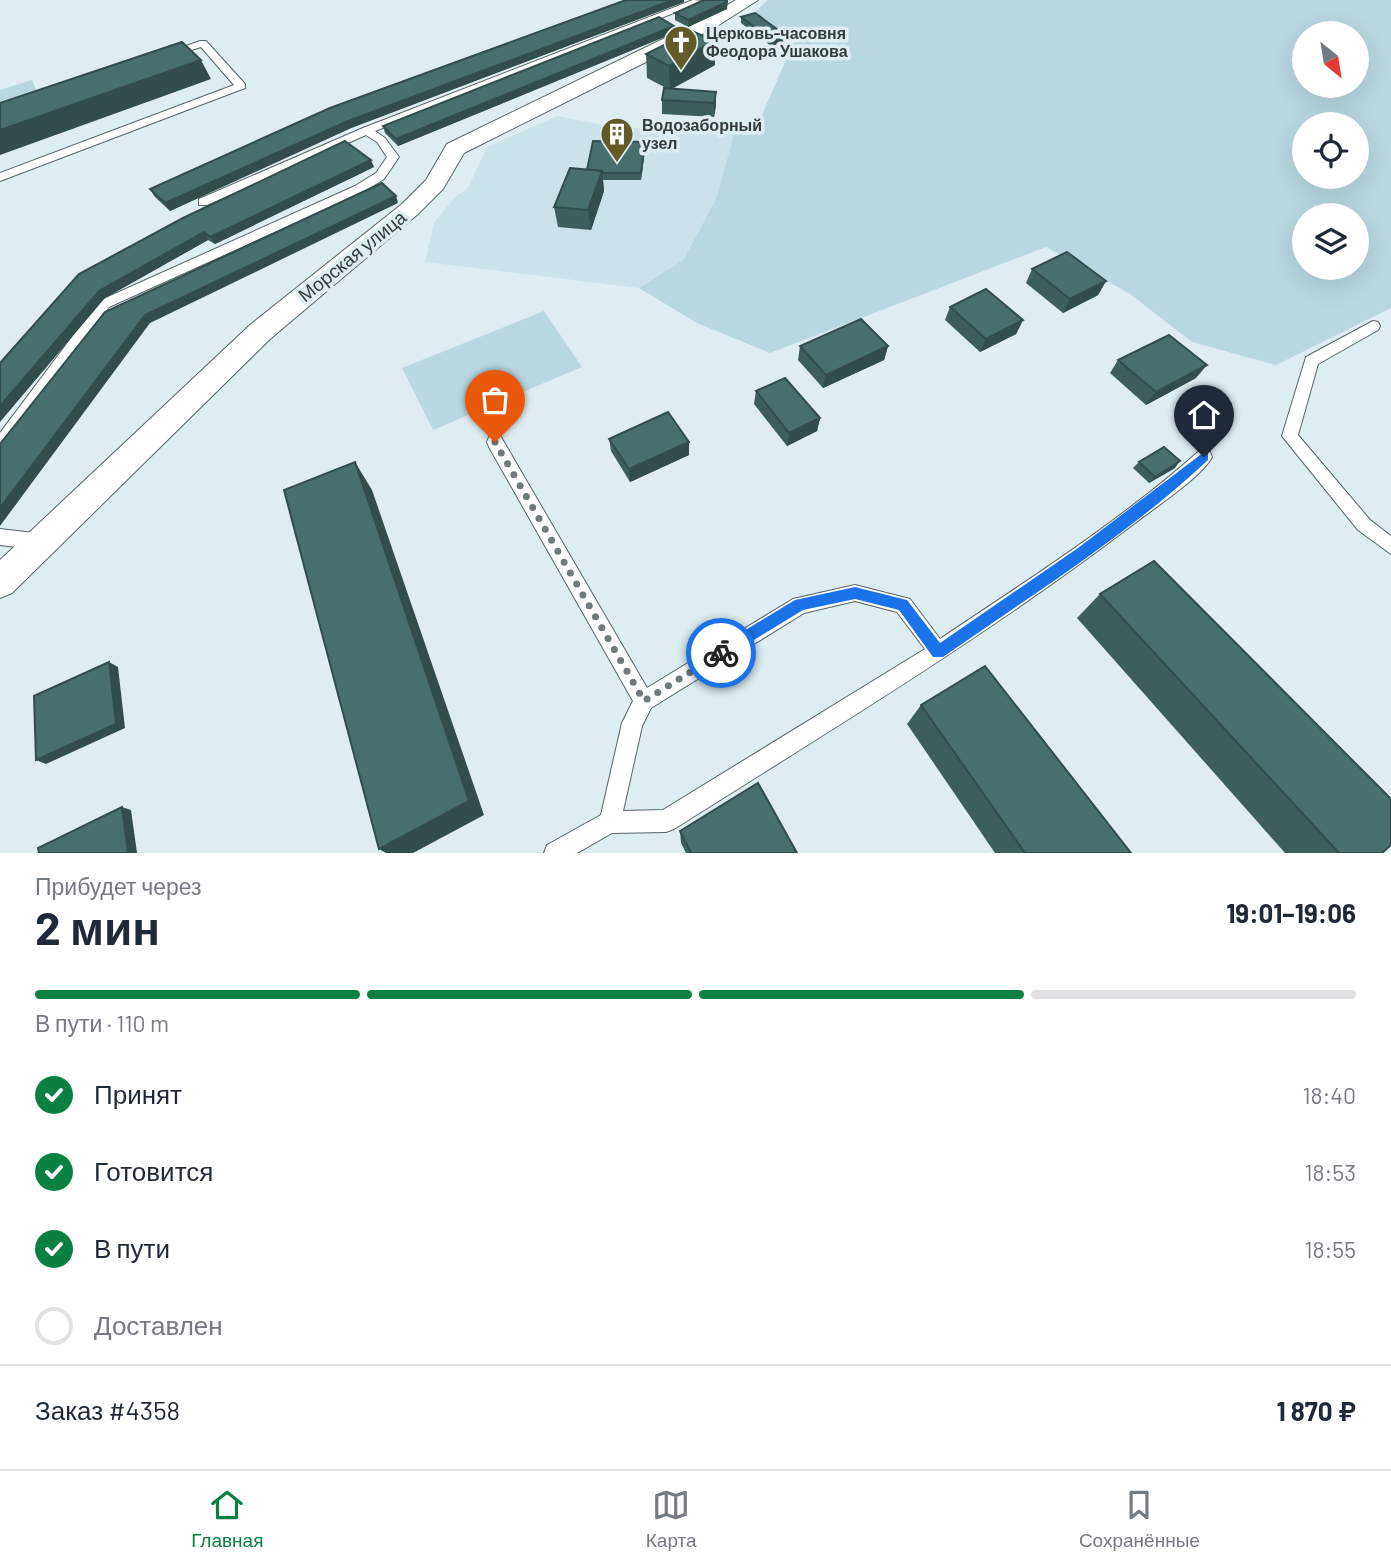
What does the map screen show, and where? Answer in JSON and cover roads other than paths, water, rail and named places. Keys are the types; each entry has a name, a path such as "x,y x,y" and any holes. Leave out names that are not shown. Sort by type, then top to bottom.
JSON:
{"street":[{"name":"Морская улица","path":"0,582 260,332 410,209 435,184 455,149 708,24 749,0"}],"lane":[{"path":"203,202 367,130 698,0"},
{"path":"0,177 241,86 203,43 152,60"},
{"path":"0,445 104,304 359,189 380,176 393,157 381,140 367,130"},
{"path":"1373,327 1311,361 1290,436 1364,525 1391,546"},
{"path":"495,442 644,701"},
{"path":"555,853 610,822 666,821 938,652 1083,552 1176,482 1204,457"},
{"path":"0,537 42,542"},
{"path":"610,822 632,723 644,701 800,605 855,593 903,604 938,652"}],"place":[{"name":"Церковь-часовня Феодора Ушакова","path":"681,72"},
{"name":"Водозаборный узел","path":"617,164"}]}
